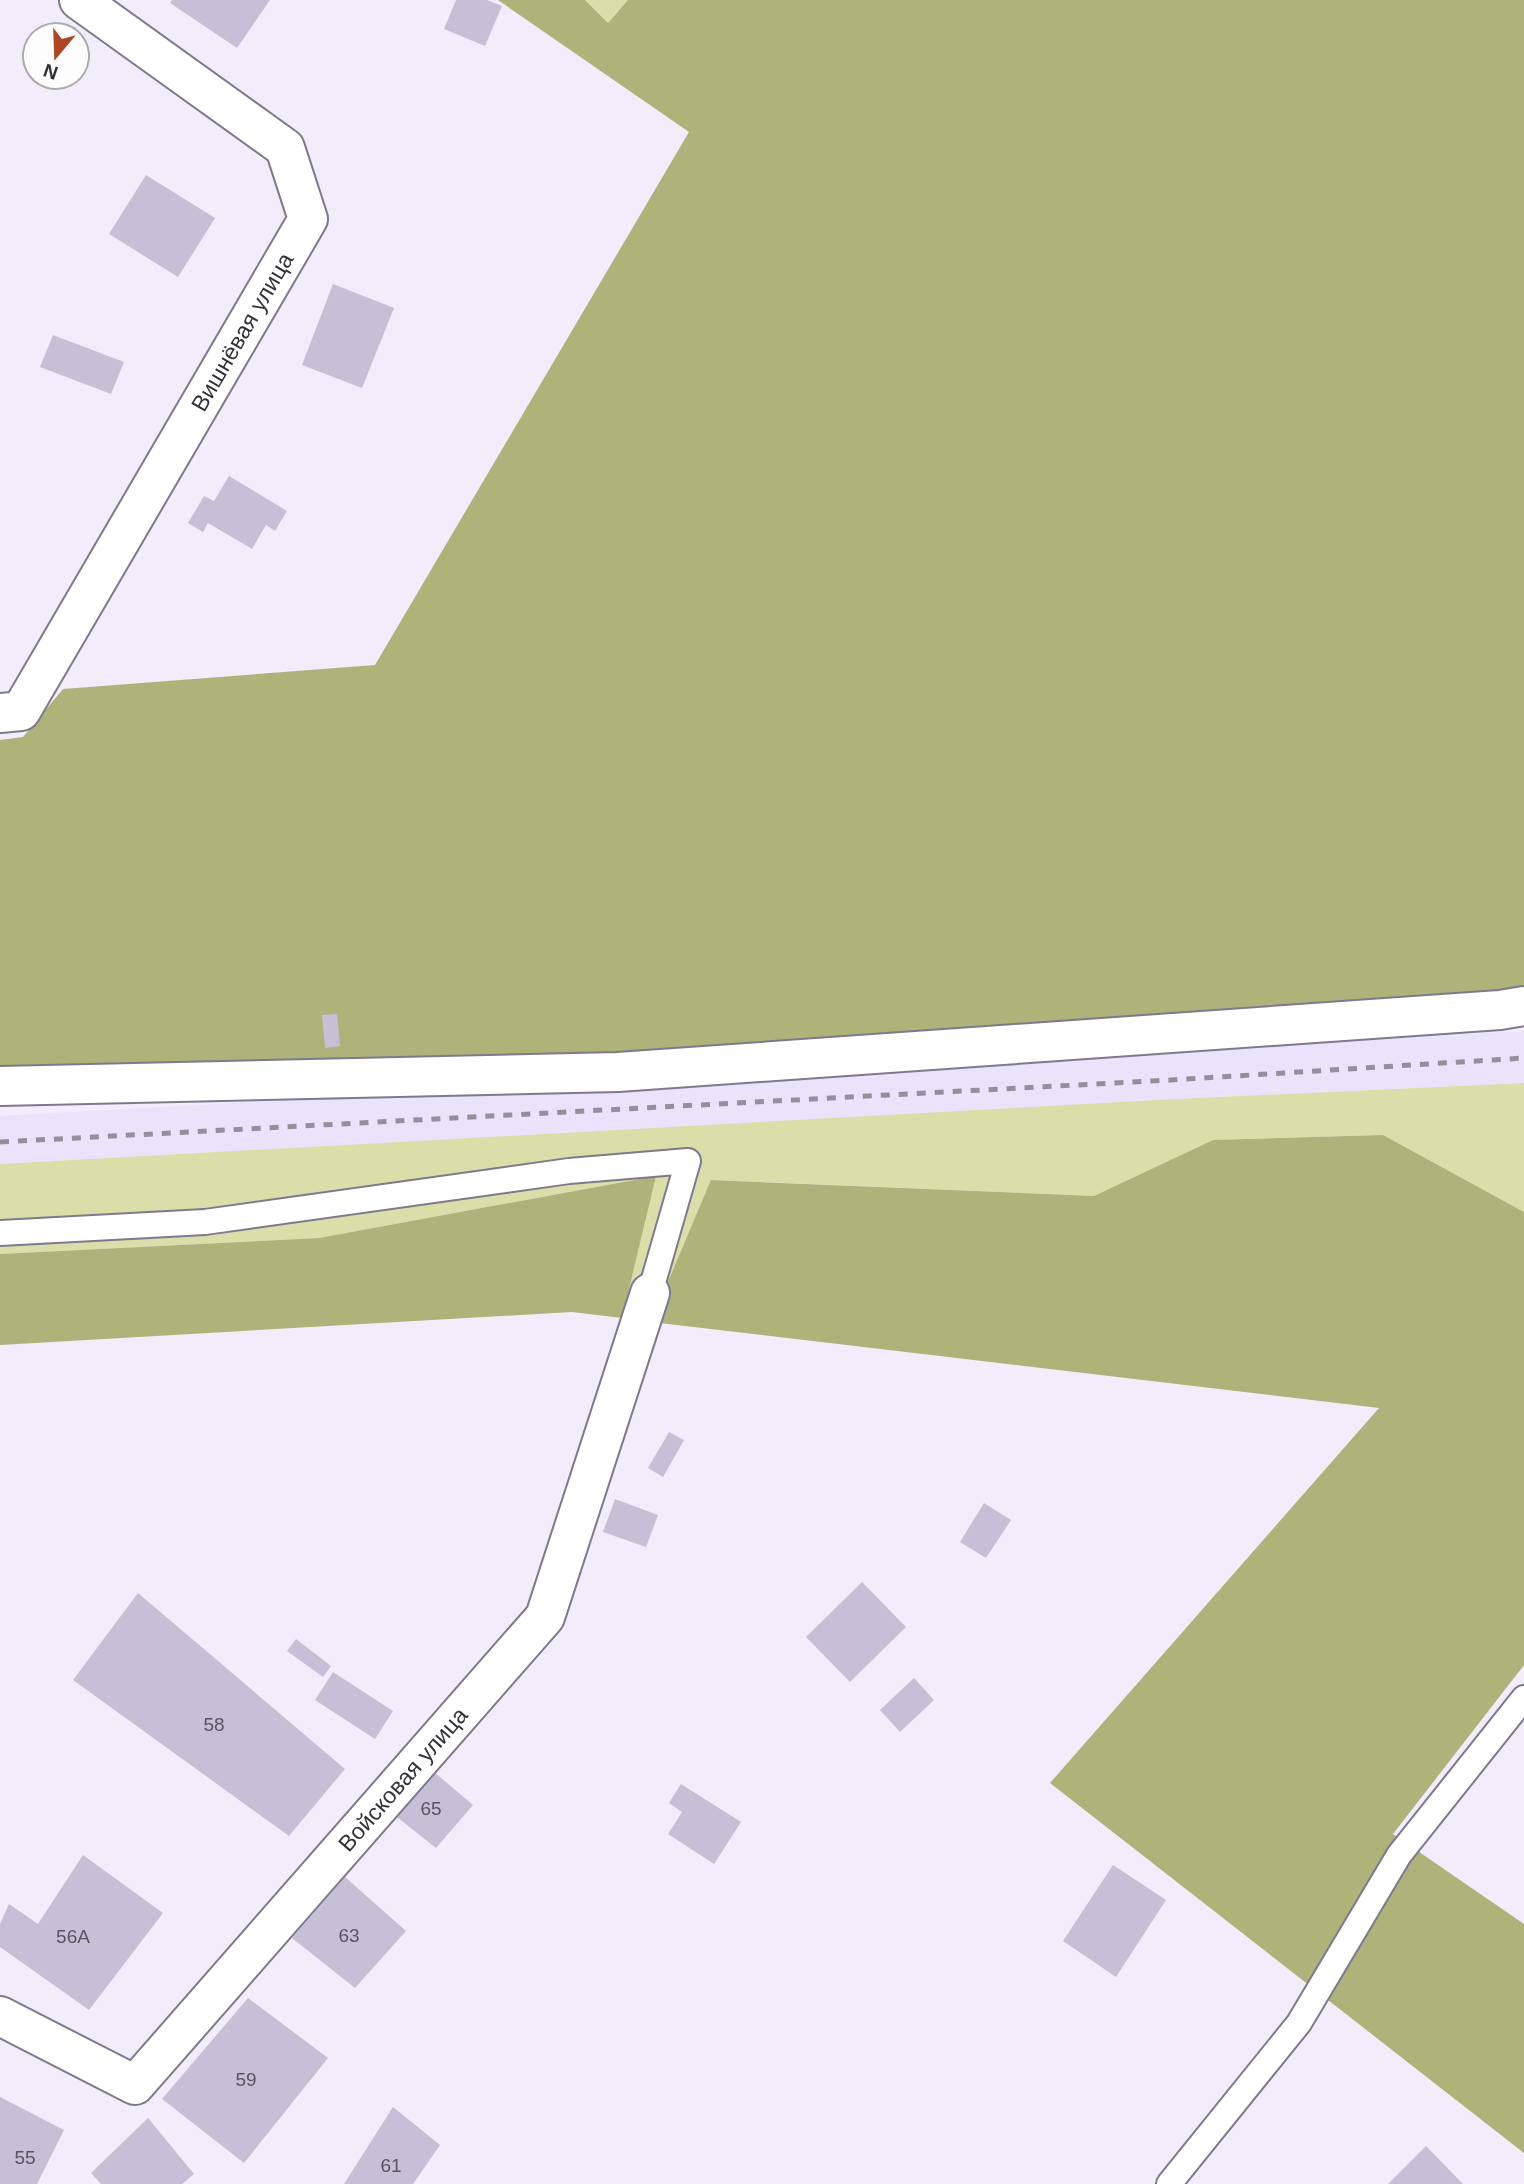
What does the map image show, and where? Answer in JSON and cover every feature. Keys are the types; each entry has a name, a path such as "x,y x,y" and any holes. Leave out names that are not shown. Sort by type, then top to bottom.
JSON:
{"street":[{"name":"Вишнёвая улица","path":"0,713 21,711 308,219 285,148 79,0"},
{"path":"0,1086 618,1072 1500,1010 1524,1006"},
{"name":"Войсковая улица","path":"0,2016 135,2085 545,1617 650,1293"}],"lane":[{"path":"0,1233 205,1222 569,1171 688,1161 650,1293"},
{"path":"1169,2184 1299,2023 1399,1855 1524,1698"}],"shaded area":[{"path":"1524,1031 1524,1083 1175,1099 0,1164 0,1116"}],"green space":[{"path":"498,0 585,0 608,23 628,0 1524,0 1524,989 619,1052 0,1069 0,740 23,737 63,689 375,665 689,132"},
{"path":"585,0 628,0 608,23"},
{"path":"1524,1083 1524,1212 1383,1135 1213,1140 1094,1196 712,1180 651,1322 622,1318 655,1176 319,1238 0,1254 0,1164 1175,1099"},
{"path":"1383,1135 1524,1212 1524,1665 1393,1834 1524,1924 1524,2153 1050,1783 1379,1408 651,1322 711,1180 1094,1196 1213,1140"},
{"path":"656,1176 622,1318 572,1312 0,1345 0,1254 319,1238"}],"building":[{"path":"172,0 270,0 237,48 170,3"},
{"path":"456,0 487,0 502,6 485,46 444,29"},
{"path":"146,175 215,218 178,277 109,234"},
{"path":"333,284 394,308 362,388 302,365"},
{"path":"53,335 124,362 111,394 40,367"},
{"path":"229,476 287,511 275,531 266,525 252,549 208,523 203,532 188,523 204,496 214,501"},
{"path":"337,1014 340,1046 325,1048 322,1015"},
{"path":"669,1432 684,1440 663,1477 648,1468"},
{"path":"615,1499 658,1515 646,1547 603,1532"},
{"path":"984,1503 1011,1520 986,1558 960,1542"},
{"path":"862,1582 906,1627 850,1682 806,1637"},
{"path":"138,1593 345,1769 289,1836 73,1680"},
{"path":"296,1639 331,1666 323,1677 287,1651"},
{"path":"333,1672 393,1711 375,1739 315,1700"},
{"path":"914,1678 934,1700 900,1732 880,1710"},
{"path":"427,1766 473,1805 436,1848 388,1810"},
{"path":"681,1784 741,1822 714,1864 668,1834 682,1812 669,1803"},
{"path":"83,1855 163,1913 89,2010 0,1947 0,1924 9,1904 38,1924"},
{"path":"1113,1865 1166,1900 1116,1977 1063,1941"},
{"path":"345,1877 406,1931 355,1988 292,1938"},
{"path":"248,1998 328,2058 244,2163 162,2099"},
{"path":"0,2097 64,2130 37,2184 0,2184"},
{"path":"393,2107 440,2145 413,2184 344,2184"},
{"path":"148,2118 194,2174 182,2184 101,2184 91,2173"},
{"path":"1426,2146 1463,2184 1388,2184"}],"railway":[{"path":"0,1142 1171,1080 1524,1058"}]}
